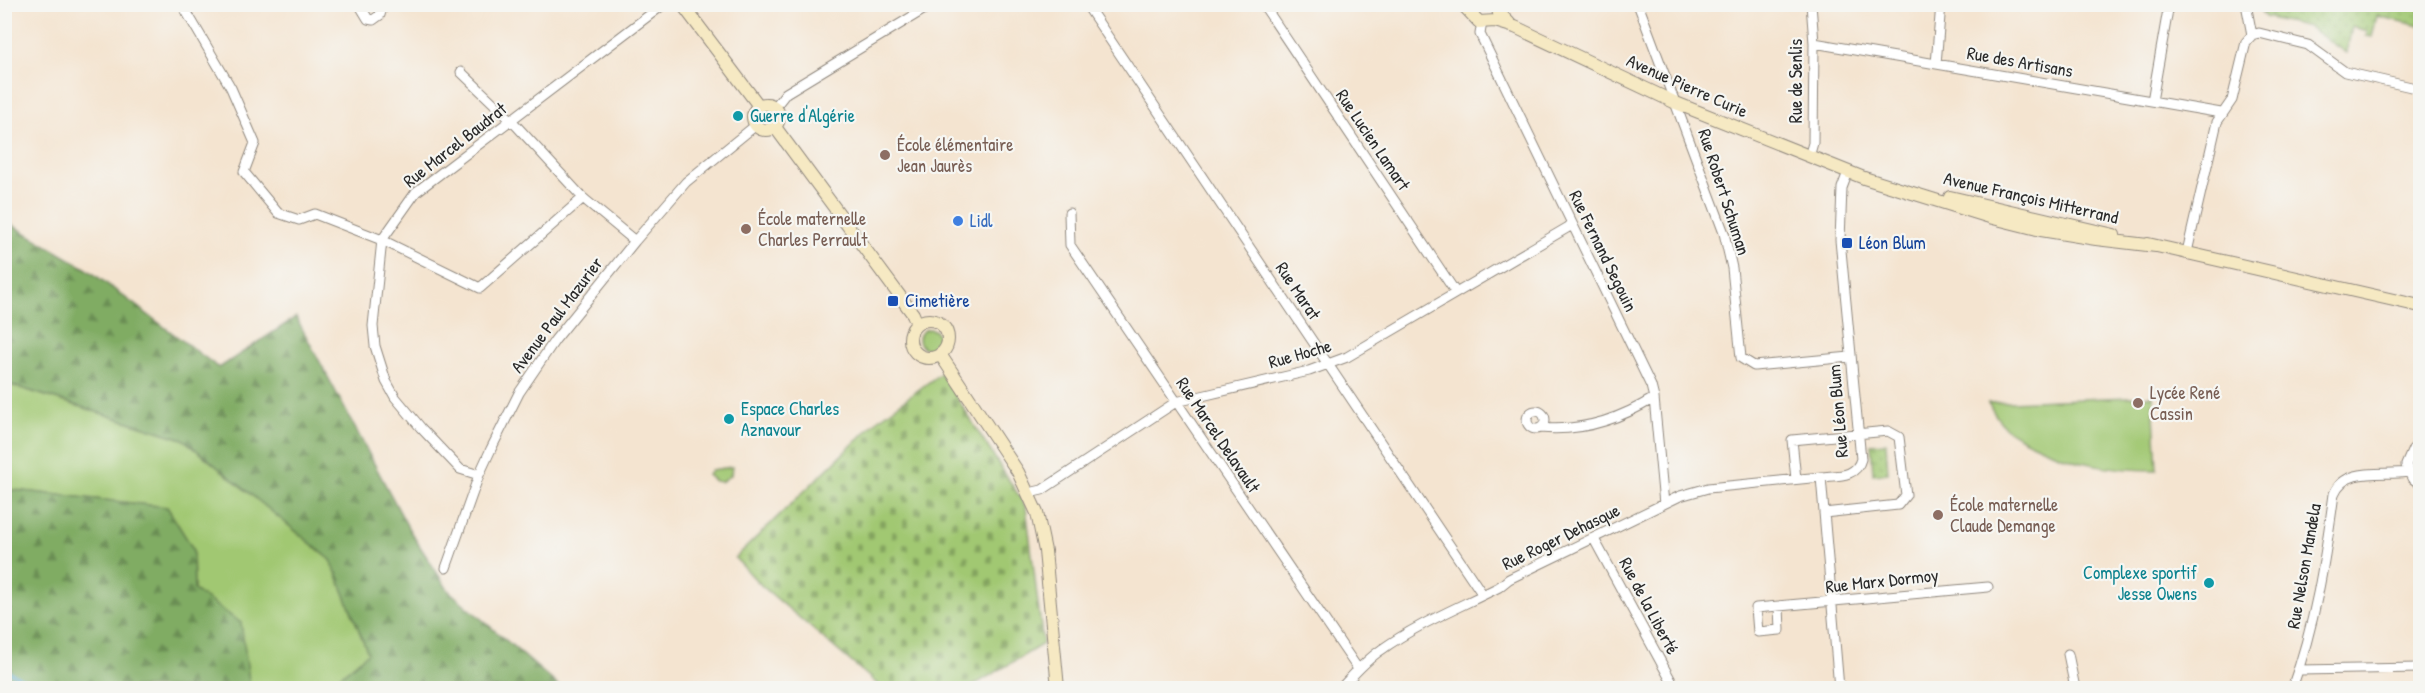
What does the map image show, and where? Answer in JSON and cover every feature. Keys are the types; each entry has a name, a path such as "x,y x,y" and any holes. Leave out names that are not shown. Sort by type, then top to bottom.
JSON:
{"main road":[{"path":"682,4 759,106"},
{"name":"Avenue Pierre Curie","path":"1468,7 1474,18 1492,14 1676,103 1848,172"},
{"path":"767,104 775,107 779,119 775,127 763,129 756,125 754,113 759,106 767,104"},
{"path":"775,127 913,314 917,324"},
{"name":"Avenue François Mitterrand","path":"1848,172 1898,188 1994,207 2421,306"},
{"path":"922,321 935,321 944,328 948,339 940,354 924,357 914,351 910,340 917,324 922,321"},
{"path":"940,354 1018,472 1029,493 1042,529 1058,688"}],"street":[{"path":"182,4 231,88 255,143 244,172 278,213 299,220 315,214 382,240 480,288 583,198"},
{"path":"359,4 368,19 373,20 380,15 382,8 379,4"},
{"name":"Rue Marcel Baudrat","path":"479,475 460,469 421,428 395,397 386,381 375,346 374,326 382,240 416,192 664,4"},
{"path":"775,107 786,93 933,4"},
{"name":"Rue Marat","path":"1086,4 1483,595"},
{"name":"Rue Lucien Lamart","path":"1263,4 1456,293"},
{"name":"Rue Robert Schuman","path":"1638,4 1724,232 1732,268 1741,358 1754,366 1850,357"},
{"name":"Rue de Senlis","path":"1809,157 1813,143 1814,43 1810,4"},
{"path":"1936,64 1941,4"},
{"path":"2152,101 2169,4"},
{"path":"2246,4 2252,35"},
{"name":"Rue Fernand Segouin","path":"1492,14 1480,34 1651,386 1664,504"},
{"path":"2187,252 2217,122 2232,100 2246,42 2252,35 2259,33 2300,42 2308,45 2345,72 2421,89"},
{"name":"Rue des Artisans","path":"1814,43 2221,113"},
{"path":"461,72 512,121 583,198 635,241"},
{"name":"Avenue Paul Mazurier","path":"446,568 479,475 519,393 555,340 686,182 756,125"},
{"name":"Rue Léon Blum","path":"1839,688 1821,477 1852,474 1857,470 1861,459 1840,240 1842,188 1848,172"},
{"name":"Rue Marcel Delavault","path":"1069,213 1070,244 1358,669"},
{"name":"Rue Hoche","path":"1029,493 1042,490 1176,402 1328,365 1572,225"},
{"path":"1540,428 1600,424 1654,398"},
{"path":"1796,479 1792,440 1888,431 1899,436 1906,495 1898,505 1824,513"},
{"path":"2421,444 2408,455 2406,465 2412,478 2421,484"},
{"name":"Rue Nelson Mandela","path":"2292,688 2314,615 2337,485 2345,478 2356,475 2408,472"},
{"name":"Rue Roger Dehasque","path":"1341,688 1358,669 1404,635 1483,595 1509,579 1664,504 1708,488 1821,477"},
{"name":"Rue de la Liberté","path":"1594,539 1675,688"},
{"name":"Rue Marx Dormoy","path":"1779,607 1988,587"},
{"path":"2068,654 2076,688"},
{"path":"2298,670 2421,668"}],"green space":[{"path":"2257,5 2420,5 2420,26 2377,16 2372,37 2366,36 2368,31 2352,27 2346,53 2309,27 2265,17"},
{"path":"5,221 87,269 219,368 296,317 410,531 448,590 561,688 326,688 368,653 331,560 183,439 5,383"},
{"path":"929,329 936,332 939,339 936,346 929,349 922,346 919,339 922,332"},
{"path":"941,373 1026,507 1043,644 969,688 882,688 762,586 735,558 879,419"},
{"path":"4,383 183,439 331,560 368,653 326,688 250,688 241,623 194,590 193,549 167,507 5,489"},
{"path":"2153,396 2157,470 2107,467 2062,456 2031,443 2007,429 1988,403"},
{"path":"1886,443 1888,473 1873,474 1871,444"},
{"path":"732,467 731,475 721,482 715,481 708,475 711,470"},
{"path":"5,489 167,507 193,549 194,590 241,623 250,688 5,687"}],"waterway":[{"path":"4,669 39,688"}],"place":[{"name":"Guerre d'Algérie","path":"738,116"},
{"name":"École élémentaire Jean Jaurès","path":"885,155"},
{"name":"Lidl","path":"958,221"},
{"name":"École maternelle Charles Perrault","path":"746,229"},
{"name":"Léon Blum","path":"1847,243"},
{"name":"Cimetière","path":"893,301"},
{"name":"Lycée René Cassin","path":"2138,403"},
{"name":"Espace Charles Aznavour","path":"729,419"},
{"name":"École maternelle Claude Demange","path":"1938,515"},
{"name":"Complexe sportif Jesse Owens","path":"2209,583"}]}
